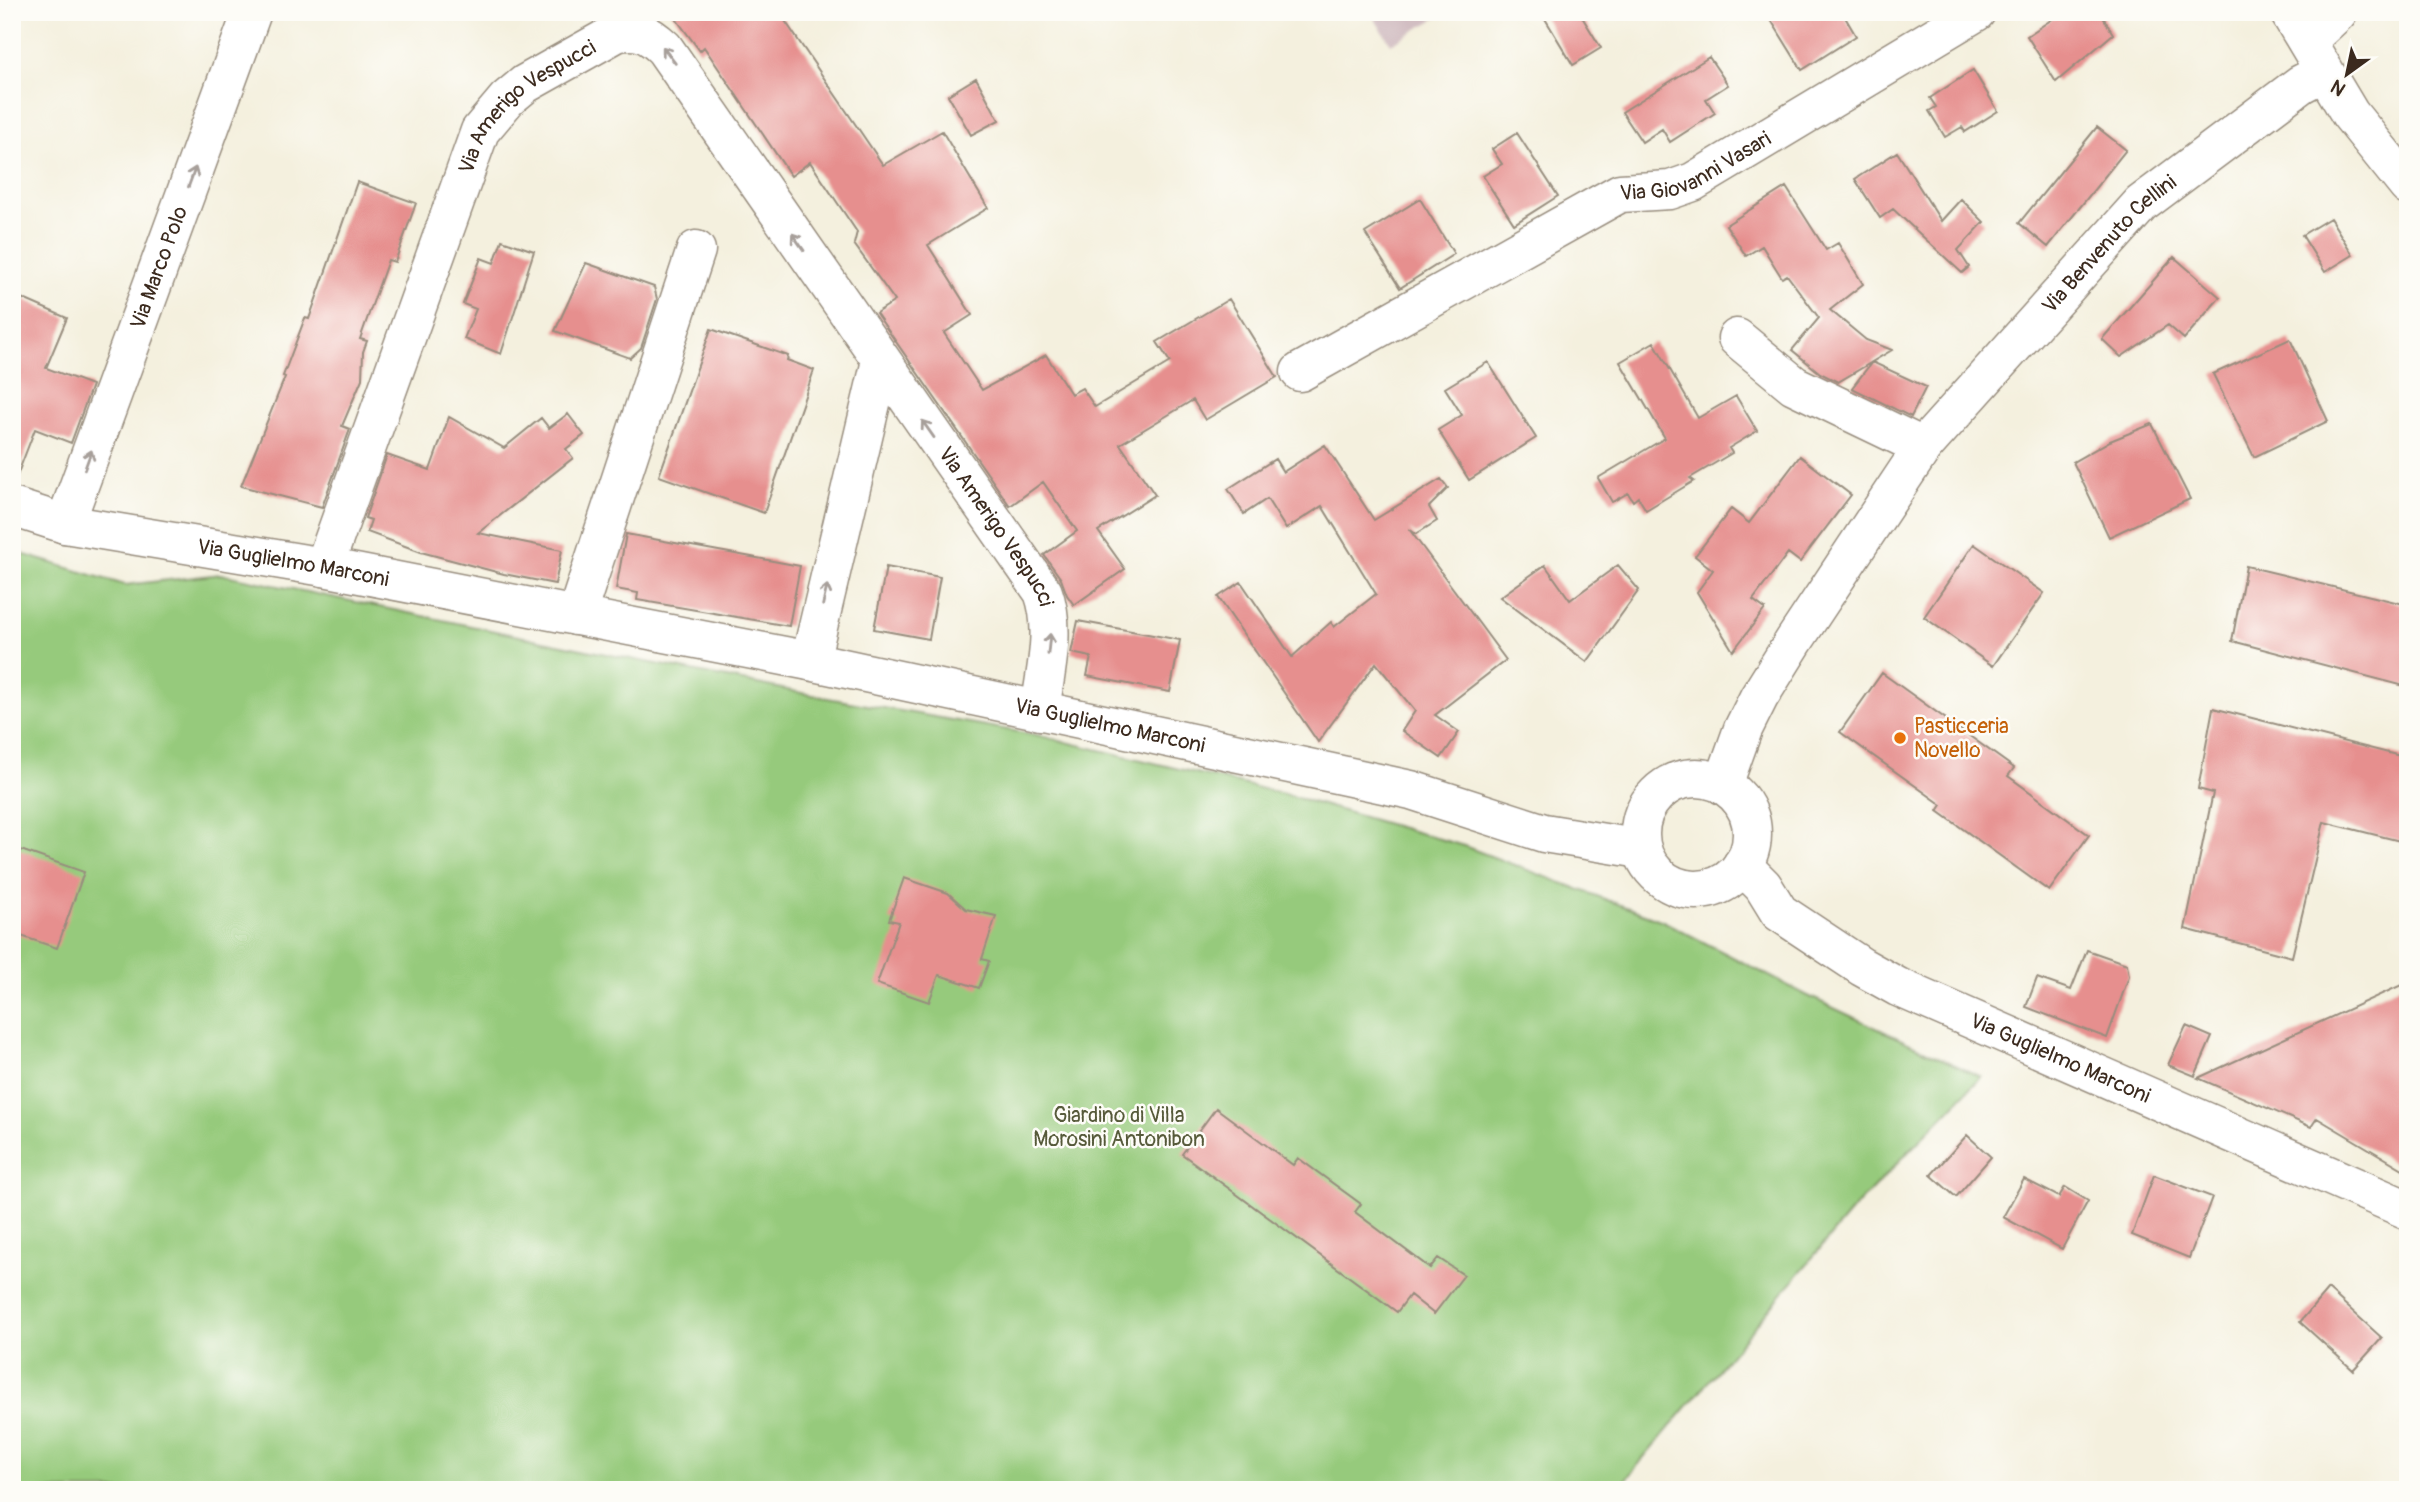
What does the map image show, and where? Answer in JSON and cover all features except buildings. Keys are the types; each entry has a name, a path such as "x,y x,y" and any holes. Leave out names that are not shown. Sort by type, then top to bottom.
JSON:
{"street":[{"name":"Via Marco Polo","path":"65,524 252,12"},
{"name":"Via Giovanni Vasari","path":"1300,372 1620,192 1670,190 1693,182 1976,12"},
{"name":"Via Benvenuto Cellini","path":"1724,785 1743,729 1759,697 1923,447 2141,204 2301,84 2307,42 2338,12"},
{"name":"Via Amerigo Vespucci","path":"324,567 480,131 507,99 525,84 616,33 629,29 641,31 664,48 1042,592 1049,610 1050,635 1040,711"},
{"path":"2307,42 2350,114 2408,186"},
{"path":"576,616 696,250"},
{"path":"1737,338 1794,385 1923,447"},
{"path":"810,661 881,361"},
{"name":"Via Guglielmo Marconi","path":"12,507 65,524 324,567 810,661 1411,790 1544,833 1641,849"},
{"path":"1687,778 1706,778 1724,785 1738,797 1747,813 1751,830 1750,849 1742,865 1730,878 1714,887 1696,890 1678,887 1662,878 1649,865 1641,849 1640,830 1644,812 1654,796 1669,784 1687,778"},
{"name":"Via Guglielmo Marconi","path":"1742,865 1763,886 1779,912 1862,967 1898,986 2408,1210"}],"shaded area":[{"path":"1370,12 1447,12 1391,44"}],"green space":[{"name":"Giardino di Villa Morosini Antonibon","path":"12,551 125,585 221,574 833,699 1037,735 1284,794 1464,846 1663,921 1806,995 1981,1077 1854,1208 1617,1490 12,1490"}],"place":[{"name":"Pasticceria Novello","path":"1900,738"}]}
